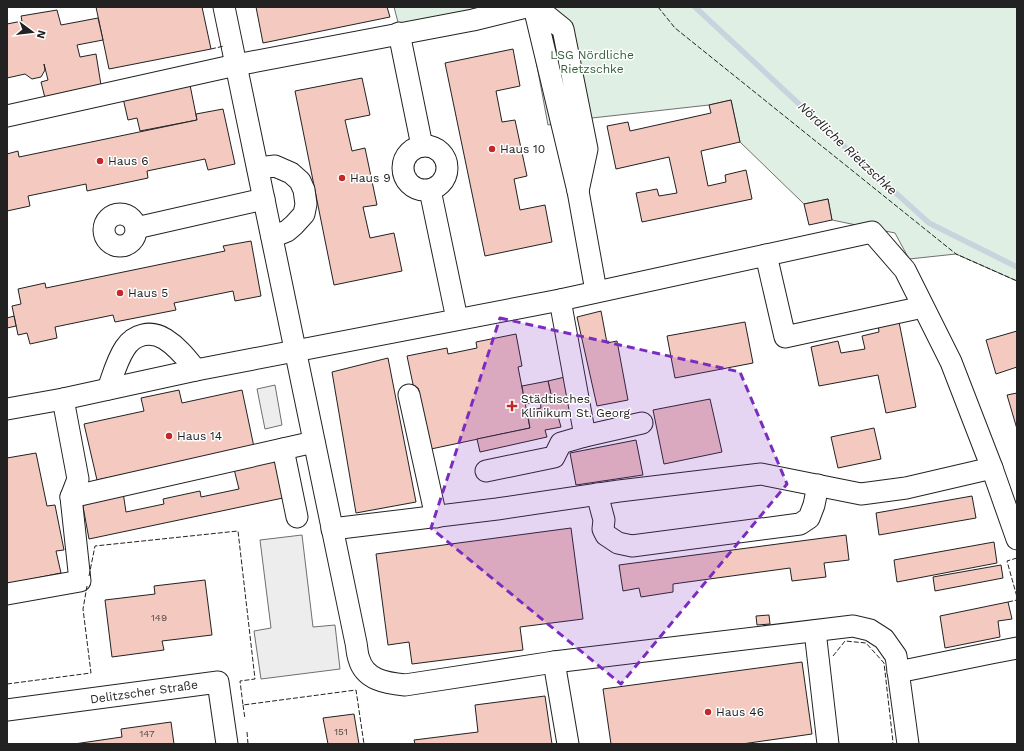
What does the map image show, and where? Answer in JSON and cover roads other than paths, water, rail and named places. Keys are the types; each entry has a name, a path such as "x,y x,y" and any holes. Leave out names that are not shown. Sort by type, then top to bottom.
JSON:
{"street":[{"path":"224,7 359,660 365,671 374,678 383,682 405,685 554,662 853,626 870,630 884,639 896,656 908,744"},
{"path":"7,116 236,65 473,20 526,7"},
{"path":"535,7 578,191 596,291"},
{"path":"399,34 422,146"},
{"path":"422,146 433,147 442,153 447,164 446,175 440,184 430,190 418,189 413,186 408,182 403,172 404,160 411,150 422,146"},
{"path":"258,168 275,166 291,173 300,181 304,190 306,204 304,214 287,231 272,237"},
{"path":"430,190 457,319"},
{"path":"136,228 264,199"},
{"path":"7,409 63,399 196,370 560,300 872,232 904,270 951,362 992,468 1017,539"},
{"path":"766,255 785,337 923,307"},
{"path":"560,300 585,436"},
{"path":"108,389 115,368 125,348 135,338 145,334 155,335 165,339 180,352 196,370"},
{"path":"409,395 436,517"},
{"path":"7,594 80,581 71,497 78,479 63,399"},
{"path":"486,471 554,457 561,443 642,423"},
{"path":"71,497 314,442"},
{"path":"283,449 296,517"},
{"path":"332,529 436,517 597,494 761,474 861,494 906,488 992,468"},
{"path":"597,494 604,520 603,529 606,535 618,543 632,546 800,524 809,518 814,505 818,485"},
{"path":"815,630 828,744"},
{"path":"898,672 991,652 1017,648"},
{"path":"554,662 568,744"},
{"name":"Delitzscher Straße","path":"7,710 218,682 227,744"}],"waterway":[{"name":"Nördliche Rietzschke","path":"695,7 929,223 1017,267"}],"place":[{"name":"Haus 10","path":"492,149"},
{"name":"Haus 6","path":"100,161"},
{"name":"Haus 9","path":"342,178"},
{"name":"Haus 5","path":"120,293"},
{"name":"Städtisches Klinikum St. Georg","path":"512,406"},
{"name":"Haus 14","path":"169,436"},
{"name":"Haus 46","path":"708,712"}],"park label":[{"name":"LSG Nördliche Rietzschke","path":"592,62"}]}
